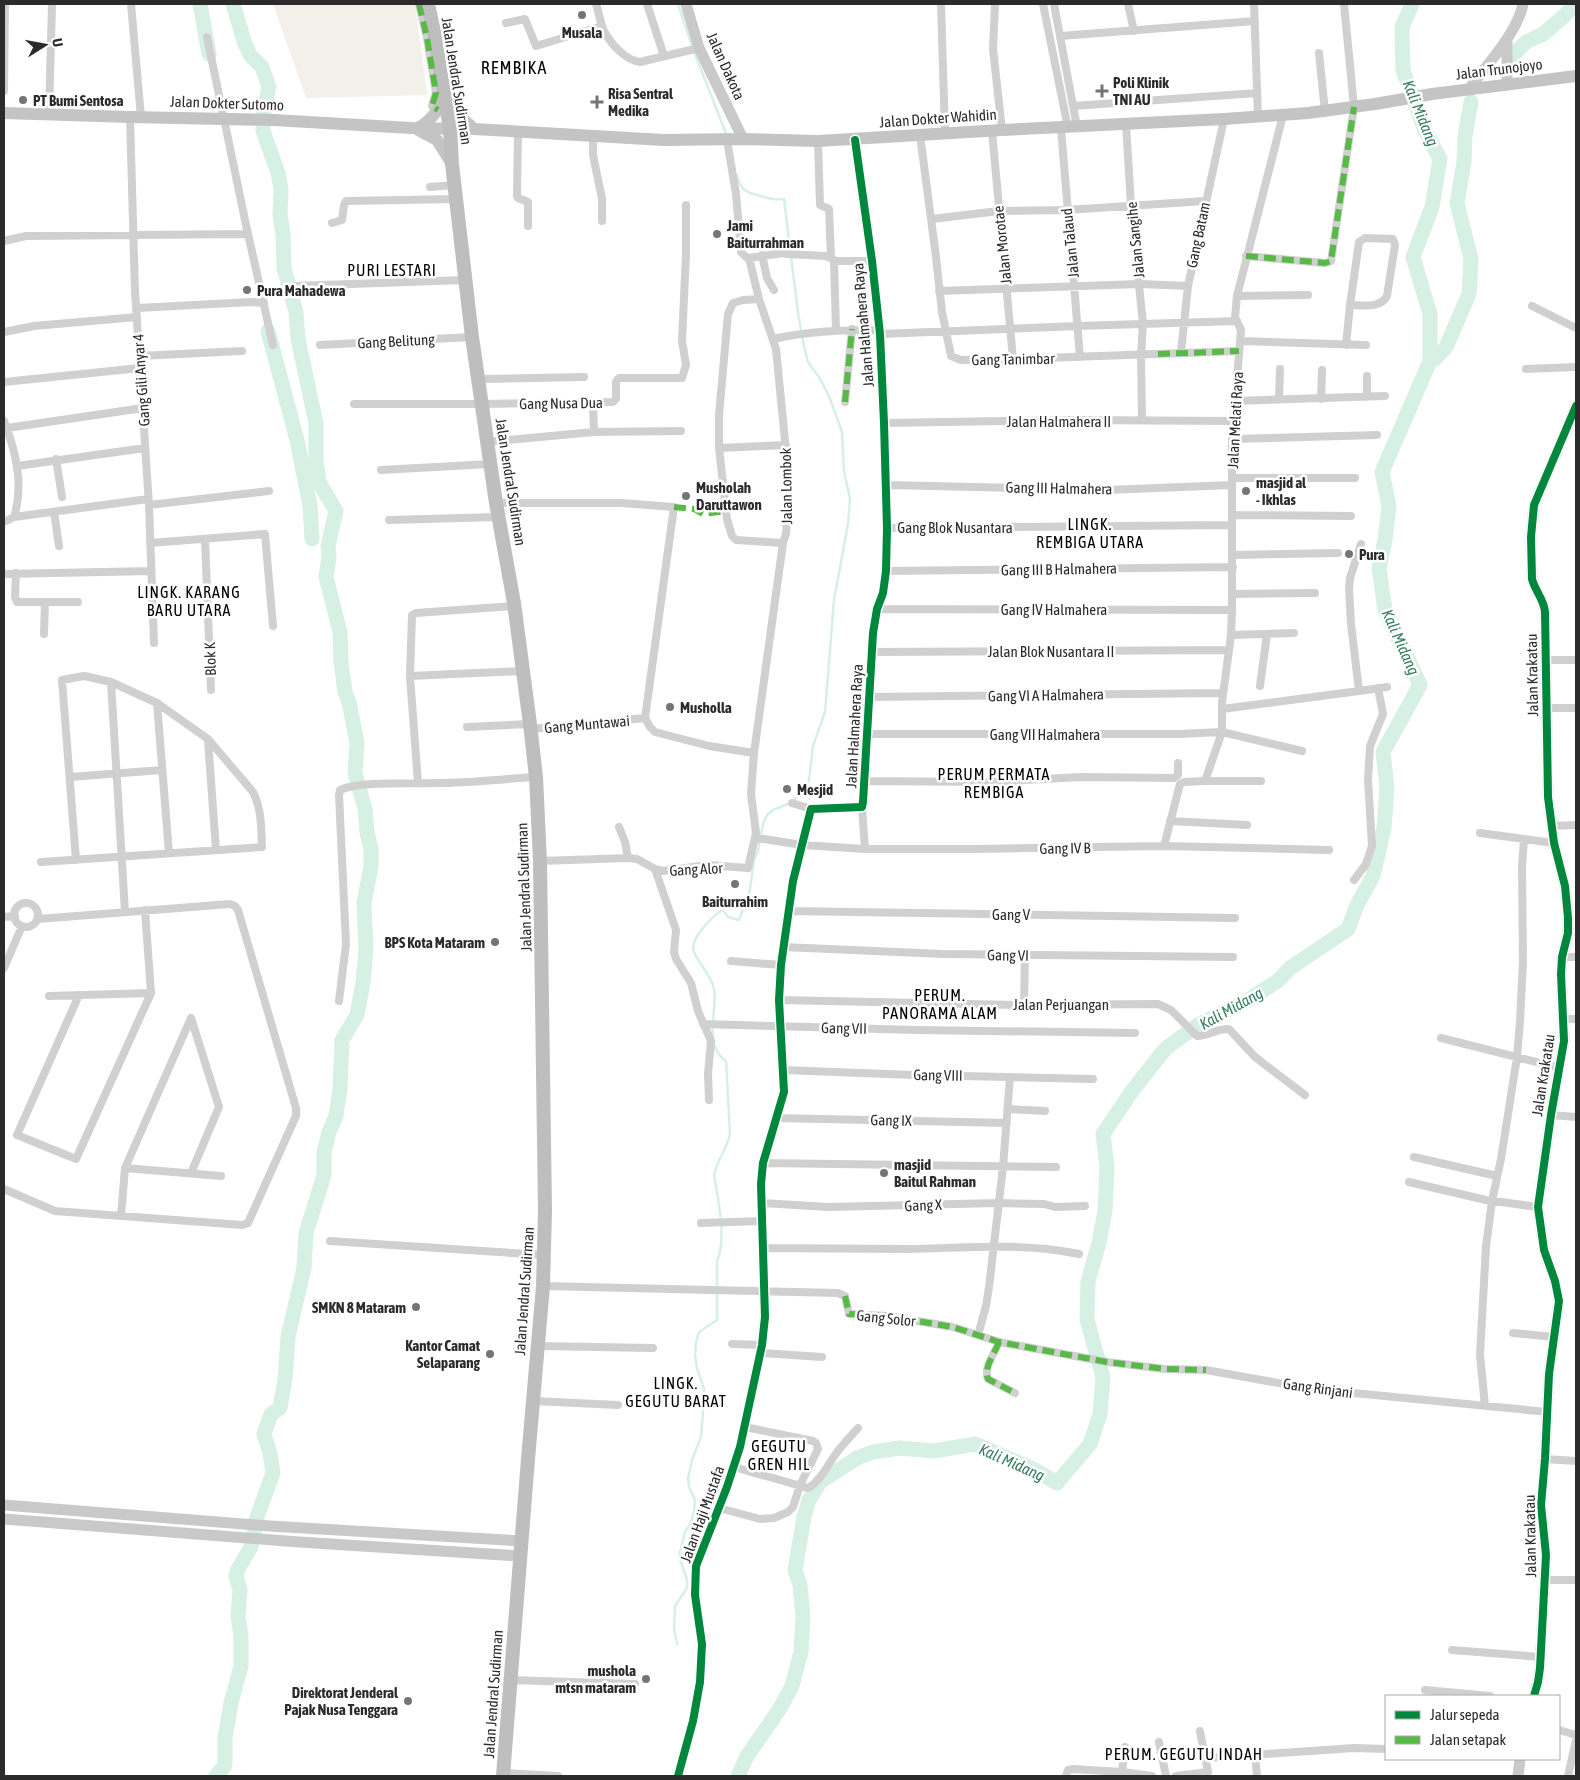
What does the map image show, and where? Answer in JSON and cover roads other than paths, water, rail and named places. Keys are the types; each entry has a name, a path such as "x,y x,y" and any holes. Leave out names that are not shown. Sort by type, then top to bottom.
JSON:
{"highway":[{"name":"Jalan Jendral Sudirman","path":"428,4 450,129 452,164 472,336 531,726 536,777 540,861 545,1183 543,1286 521,1541 504,1775"}],"main road":[{"name":"Jalan Trunojoyo","path":"1426,95 1576,76"},
{"path":"414,128 426,124 438,110 444,95"},
{"path":"444,95 463,120 474,128"},
{"name":"Jalan Dokter Wahidin","path":"450,129 474,128 664,140 736,139 818,142 997,130 1224,120 1325,112 1426,95"},
{"name":"Jalan Dokter Sutomo","path":"4,113 274,120 450,129"},
{"path":"414,128 437,140 452,164"}],"street":[{"path":"4,91 6,4"},
{"path":"49,114 52,4"},
{"name":"Gang Gili Anyar 4","path":"131,4 135,117 134,234 139,356 149,502 154,643"},
{"path":"419,4 436,93 432,106 438,110"},
{"path":"596,4 604,32 623,54 634,61 640,62 696,49"},
{"path":"648,4 664,56"},
{"name":"Jalan Dakota","path":"686,4 696,49 736,139"},
{"path":"941,4 945,133"},
{"name":"Jalan Morotae","path":"995,4 993,50 999,211 1013,359"},
{"path":"1043,4 1068,127"},
{"path":"1054,4 1074,106 1068,127"},
{"path":"1128,4 1134,31"},
{"path":"1254,4 1258,117"},
{"path":"1246,256 1325,263 1331,261 1354,107 1344,4"},
{"path":"1470,89 1507,39 1518,20 1522,4"},
{"path":"506,24 525,19 536,46 602,26"},
{"path":"1060,36 1255,21"},
{"path":"207,37 221,119 273,345"},
{"path":"1507,39 1507,85"},
{"path":"1319,53 1325,112"},
{"path":"1074,106 1257,93"},
{"name":"Jalan Melati Raya","path":"1205,781 1222,732 1223,692 1231,635 1232,439 1240,341 1240,326 1235,314 1237,296 1283,115"},
{"name":"Gang Batam","path":"1181,352 1188,286 1224,120"},
{"name":"Jalan Sangihe","path":"1126,124 1131,206 1143,324 1141,355 1142,420"},
{"name":"Jalan Talaud","path":"1068,127 1066,210 1075,286 1080,357"},
{"path":"518,132 517,196 528,202 528,226"},
{"name":"Gang Tanimbar","path":"920,135 932,220 939,290 945,331 952,356 961,360 1239,351"},
{"path":"593,136 593,155 602,199 602,221"},
{"name":"Jalan Lombok","path":"736,139 736,194 740,248 743,255 749,258 759,299 773,338 786,445 788,500 786,534 783,543 754,753 751,794 759,839"},
{"name":"Jalan Halmahera Raya","path":"792,803 811,809 862,807 872,652 877,609 886,571 887,485 879,332 872,261 855,140"},
{"path":"818,142 820,206 829,209 836,330"},
{"path":"430,187 456,192"},
{"path":"332,223 342,220 346,201 456,192"},
{"path":"932,220 999,211 1066,210 1205,201"},
{"name":"Gang Nusa Dua","path":"354,404 615,402 617,397 616,382 619,378 680,378 684,376 686,359 682,338 686,205"},
{"path":"4,241 26,236 248,234"},
{"path":"1346,345 1350,305 1359,242 1365,238 1392,239 1395,245 1385,301 1381,304 1350,305"},
{"path":"749,258 780,253 872,261"},
{"path":"762,255 767,278 774,290"},
{"path":"294,286 465,280"},
{"path":"939,290 1140,284 1188,286"},
{"path":"1237,296 1308,295"},
{"path":"759,299 742,300 733,303 728,314 719,415 719,448 726,511 732,536 736,540 783,543"},
{"path":"137,308 251,302 264,303"},
{"path":"1532,306 1576,328"},
{"path":"4,332 34,326 137,317"},
{"path":"773,338 801,333 852,329 879,332 945,331 1237,321"},
{"path":"845,402 852,329"},
{"name":"Gang Belitung","path":"320,345 472,336"},
{"path":"1240,341 1366,345"},
{"path":"139,356 242,351"},
{"path":"1526,369 1576,367"},
{"path":"4,382 140,368"},
{"path":"1279,399 1280,369"},
{"path":"1321,399 1322,370"},
{"path":"1367,376 1367,397"},
{"path":"479,380 584,377"},
{"path":"1235,401 1385,396"},
{"path":"593,403 594,432"},
{"name":"Jalan Krakatau","path":"1534,1695 1538,1682 1546,1555 1541,1505 1548,1412 1548,1374 1559,1301 1555,1281 1544,1250 1538,1207 1564,1034 1561,988 1562,957 1568,933 1567,900 1554,843 1548,797 1544,605 1533,584 1530,565 1533,511 1576,406"},
{"path":"14,517 19,490 17,466 5,425 143,408"},
{"name":"Jalan Halmahera II","path":"884,423 1142,420 1233,421"},
{"path":"487,442 594,432 681,431"},
{"path":"1232,439 1377,435"},
{"path":"719,448 786,445"},
{"path":"17,466 56,459 145,448"},
{"path":"56,459 62,497"},
{"path":"381,470 490,464"},
{"name":"Gang III Halmahera","path":"887,485 1107,490 1232,481 1355,478"},
{"path":"4,522 14,517 54,512 269,491"},
{"path":"389,520 497,510 621,503 674,507 645,718"},
{"path":"54,512 59,546"},
{"path":"1232,515 1351,516"},
{"name":"Gang Blok Nusantara","path":"887,528 1232,526"},
{"path":"150,542 265,534 273,626"},
{"name":"Blok K","path":"204,539 211,690"},
{"path":"1359,692 1349,588 1350,578 1361,544"},
{"path":"1232,554 1338,553"},
{"name":"Gang III B Halmahera","path":"886,571 1232,567"},
{"path":"4,574 151,571"},
{"path":"16,573 15,597 17,602 78,602"},
{"path":"1232,594 1315,593"},
{"path":"44,634 45,602"},
{"path":"418,783 410,676 412,615 416,613 514,606"},
{"name":"Gang IV Halmahera","path":"877,609 1232,610"},
{"path":"1231,635 1294,633"},
{"path":"1260,686 1268,634"},
{"name":"Jalan Blok Nusantara II","path":"872,652 1229,650"},
{"path":"1546,660 1576,660"},
{"path":"410,676 523,671"},
{"path":"40,862 76,860 122,856 262,847 260,809 253,792 208,739 157,703 112,682 84,676 62,680 76,860"},
{"path":"112,682 125,912"},
{"path":"1222,709 1387,687"},
{"path":"1354,880 1366,864 1372,846 1373,837 1368,780 1370,746 1382,714 1378,688"},
{"name":"Gang VI A Halmahera","path":"869,697 1223,692"},
{"path":"157,703 169,853"},
{"path":"1546,708 1576,708"},
{"name":"Gang Muntawai","path":"467,727 531,726 645,718 650,727 656,732 709,746 754,753"},
{"name":"Gang VII Halmahera","path":"868,734 1178,734 1222,732 1302,751"},
{"path":"208,739 216,850"},
{"path":"865,781 989,782 1081,777 1174,778 1178,775 1178,763"},
{"path":"70,777 162,770"},
{"path":"339,1001 346,944 340,790 366,786 418,783 436,784 536,777"},
{"path":"1164,846 1180,784 1184,782 1205,781 1260,781"},
{"path":"862,807 864,849"},
{"path":"764,1291 761,1220 763,1163 784,1092 779,1000 783,947 788,911 811,809"},
{"path":"1170,821 1247,825"},
{"path":"1551,826 1576,825"},
{"path":"619,827 625,842 628,858"},
{"path":"1480,833 1554,843"},
{"path":"759,839 802,845"},
{"name":"Gang Alor","path":"540,861 628,858 641,861 663,871 708,866 748,868 759,839"},
{"path":"1485,1406 1481,1348 1486,1246 1516,1057 1523,962 1522,867 1524,839"},
{"name":"Gang IV B","path":"802,845 864,849 978,850 1164,846 1329,850"},
{"path":"655,869 676,930 674,952 676,959 691,983 698,1011 709,1024 711,1041 708,1074 709,1100"},
{"path":"4,1189 56,1211 242,1225 248,1223 296,1116 296,1108 238,910 235,906 230,904 38,919 32,926 22,926 17,922 15,916 17,908 27,903 37,909 38,919"},
{"path":"79,995 17,1135 76,1159 151,994 145,910"},
{"name":"Gang V","path":"788,911 1022,913 1235,918"},
{"path":"4,917 15,916"},
{"path":"4,968 22,926"},
{"name":"Gang VI","path":"783,947 903,953 1233,957"},
{"path":"1024,1005 1025,955"},
{"path":"1562,957 1576,957"},
{"path":"731,961 782,965"},
{"path":"49,996 151,994"},
{"name":"Jalan Perjuangan","path":"779,1000 1024,1005 1158,1004 1171,1010 1197,1036 1208,1035 1223,1028 1229,1029 1255,1057 1305,1095"},
{"path":"121,1216 125,1168 191,1018 219,1107 191,1173"},
{"path":"1563,1019 1576,1019"},
{"name":"Gang VII","path":"709,1024 1135,1034"},
{"path":"1441,1038 1560,1068"},
{"name":"Gang VIII","path":"783,1070 1093,1079"},
{"path":"978,1335 986,1306 1003,1167 1010,1077"},
{"path":"1008,1109 1045,1110"},
{"path":"1551,1115 1576,1117"},
{"name":"Gang IX","path":"776,1118 1007,1123"},
{"path":"1414,1157 1497,1176"},
{"path":"763,1163 1056,1167"},
{"path":"125,1168 221,1176"},
{"path":"1409,1182 1492,1201 1538,1207"},
{"name":"Gang X","path":"761,1202 828,1207 998,1203 1085,1206"},
{"path":"701,1223 761,1220"},
{"path":"330,1241 544,1255"},
{"path":"762,1248 908,1249 992,1246 1035,1248 1079,1254"},
{"name":"Gang Solor","path":"543,1286 841,1294 845,1296 849,1314 880,1315 916,1320 953,1327 999,1342 1090,1358"},
{"name":"Jalan Haji Mustafa","path":"678,1776 694,1721 700,1682 702,1644 695,1595 695,1577 698,1561 734,1467 744,1426 761,1349 765,1317 764,1291"},
{"path":"1514,1333 1554,1337"},
{"path":"999,1342 986,1376 988,1379 1015,1393"},
{"path":"732,1344 822,1357"},
{"path":"537,1346 653,1348"},
{"name":"Gang Rinjani","path":"1090,1358 1164,1369 1206,1370 1312,1389 1548,1412"},
{"path":"533,1401 618,1405"},
{"path":"719,1508 760,1519 774,1518 788,1512 793,1507 800,1486 818,1449 816,1443 744,1426"},
{"path":"734,1467 808,1488 813,1485 858,1428"},
{"path":"1545,1459 1576,1461"},
{"path":"4,1505 270,1526 521,1541"},
{"path":"4,1519 520,1556"},
{"path":"1544,1580 1576,1580"},
{"path":"1452,1650 1540,1657"},
{"path":"510,1680 635,1684"},
{"path":"1425,1690 1479,1695"},
{"path":"1560,1730 1576,1735"},
{"path":"1176,1776 1208,1774 1200,1731"},
{"path":"1568,1776 1576,1740"},
{"path":"1159,1742 1166,1776"},
{"path":"1122,1772 1125,1747"},
{"path":"1205,1758 1255,1753 1354,1748 1385,1749"},
{"path":"1255,1753 1257,1776"},
{"path":"1518,1776 1520,1760"},
{"path":"1066,1776 1070,1769 1152,1776"},
{"path":"504,1775 558,1776"}],"waterway":[{"path":"200,4 209,54"},
{"path":"216,1776 225,1765 225,1738 231,1703 241,1666 241,1636 238,1616 240,1590 236,1576 251,1547 257,1517 273,1473 270,1453 264,1434 271,1414 280,1408 285,1379 288,1337 304,1268 306,1233 324,1175 324,1153 329,1132 336,1116 340,1088 342,1040 357,1015 363,983 366,949 364,903 371,866 371,849 365,809 355,773 357,743 349,702 345,692 340,632 326,577 329,557 328,546 336,511 319,482 316,460 316,423 298,339 296,312 284,268 283,234 280,215 281,189 278,173 263,131 263,115 269,87 262,67 250,55 245,44 233,4"},
{"path":"678,4 693,49 727,136"},
{"name":"Kali Midang","path":"738,1776 747,1756 779,1710 792,1686 801,1652 803,1617 800,1585 795,1570 804,1517 809,1500 820,1482 857,1458 873,1452 900,1448 934,1451 975,1444 1035,1470 1057,1483 1090,1444 1100,1414 1103,1377 1087,1320 1088,1281 1099,1243 1105,1211 1107,1167 1103,1134 1132,1091 1166,1048 1198,1025 1245,1002 1279,980 1290,968 1348,929 1357,905 1373,876 1384,828 1387,788 1383,752 1420,685 1385,610 1379,568 1389,506 1382,472 1430,361 1430,314 1413,257 1432,207 1440,159 1424,128 1403,70 1402,27 1412,4"},
{"path":"1513,55 1526,42 1543,34 1576,4"},
{"path":"1430,361 1435,359 1446,347 1469,294 1471,259 1457,203 1471,102"},
{"path":"677,1644 674,1628 675,1606 687,1588 687,1580 679,1556 685,1532 690,1525 694,1512 695,1500 689,1487 688,1478 692,1460 701,1437 704,1400 704,1389 695,1356 696,1342 699,1332 717,1320 717,1261 720,1252 722,1230 714,1175 730,1134 726,1061 719,1054 715,1046 712,1028 714,989 693,948 696,938 704,926 723,910 728,917 739,920 750,890 754,860 767,815 773,810 790,803 806,788 809,780 813,746 825,712 834,600 848,524 850,499 844,471 842,432 829,396 808,362 804,346 784,199 769,198 746,191 743,189 737,175"},
{"path":"268,331 297,440 310,506 312,539"}],"place":[{"name":"Musala","path":"582,15"},
{"name":"Poli Klinik TNI AU","path":"1102,91"},
{"name":"PT Bumi Sentosa","path":"23,100"},
{"name":"Risa Sentral Medika","path":"597,102"},
{"name":"Jami Baiturrahman","path":"717,234"},
{"name":"Pura Mahadewa","path":"247,290"},
{"name":"masjid al - Ikhlas","path":"1246,491"},
{"name":"Musholah Daruttawon","path":"686,496"},
{"name":"Pura","path":"1349,554"},
{"name":"Musholla","path":"670,707"},
{"name":"Mesjid","path":"787,789"},
{"name":"Baiturrahim","path":"735,884"},
{"name":"BPS Kota Mataram","path":"495,942"},
{"name":"masjid Baitul Rahman","path":"884,1173"},
{"name":"SMKN 8 Mataram","path":"416,1307"},
{"name":"Kantor Camat Selaparang","path":"490,1354"},
{"name":"mushola mtsn mataram","path":"646,1679"},
{"name":"Direktorat Jenderal Pajak Nusa Tenggara","path":"408,1701"}],"district":[{"name":"REMBIKA","path":"514,67"},
{"name":"PURI LESTARI","path":"392,270"},
{"name":"LINGK. REMBIGA UTARA","path":"1090,533"},
{"name":"LINGK. KARANG BARU UTARA","path":"189,601"},
{"name":"PERUM PERMATA REMBIGA","path":"994,783"},
{"name":"PERUM. PANORAMA ALAM","path":"940,1004"},
{"name":"LINGK. GEGUTU BARAT","path":"676,1392"},
{"name":"GEGUTU GREN HIL","path":"779,1455"},
{"name":"PERUM. GEGUTU INDAH","path":"1184,1754"}]}
